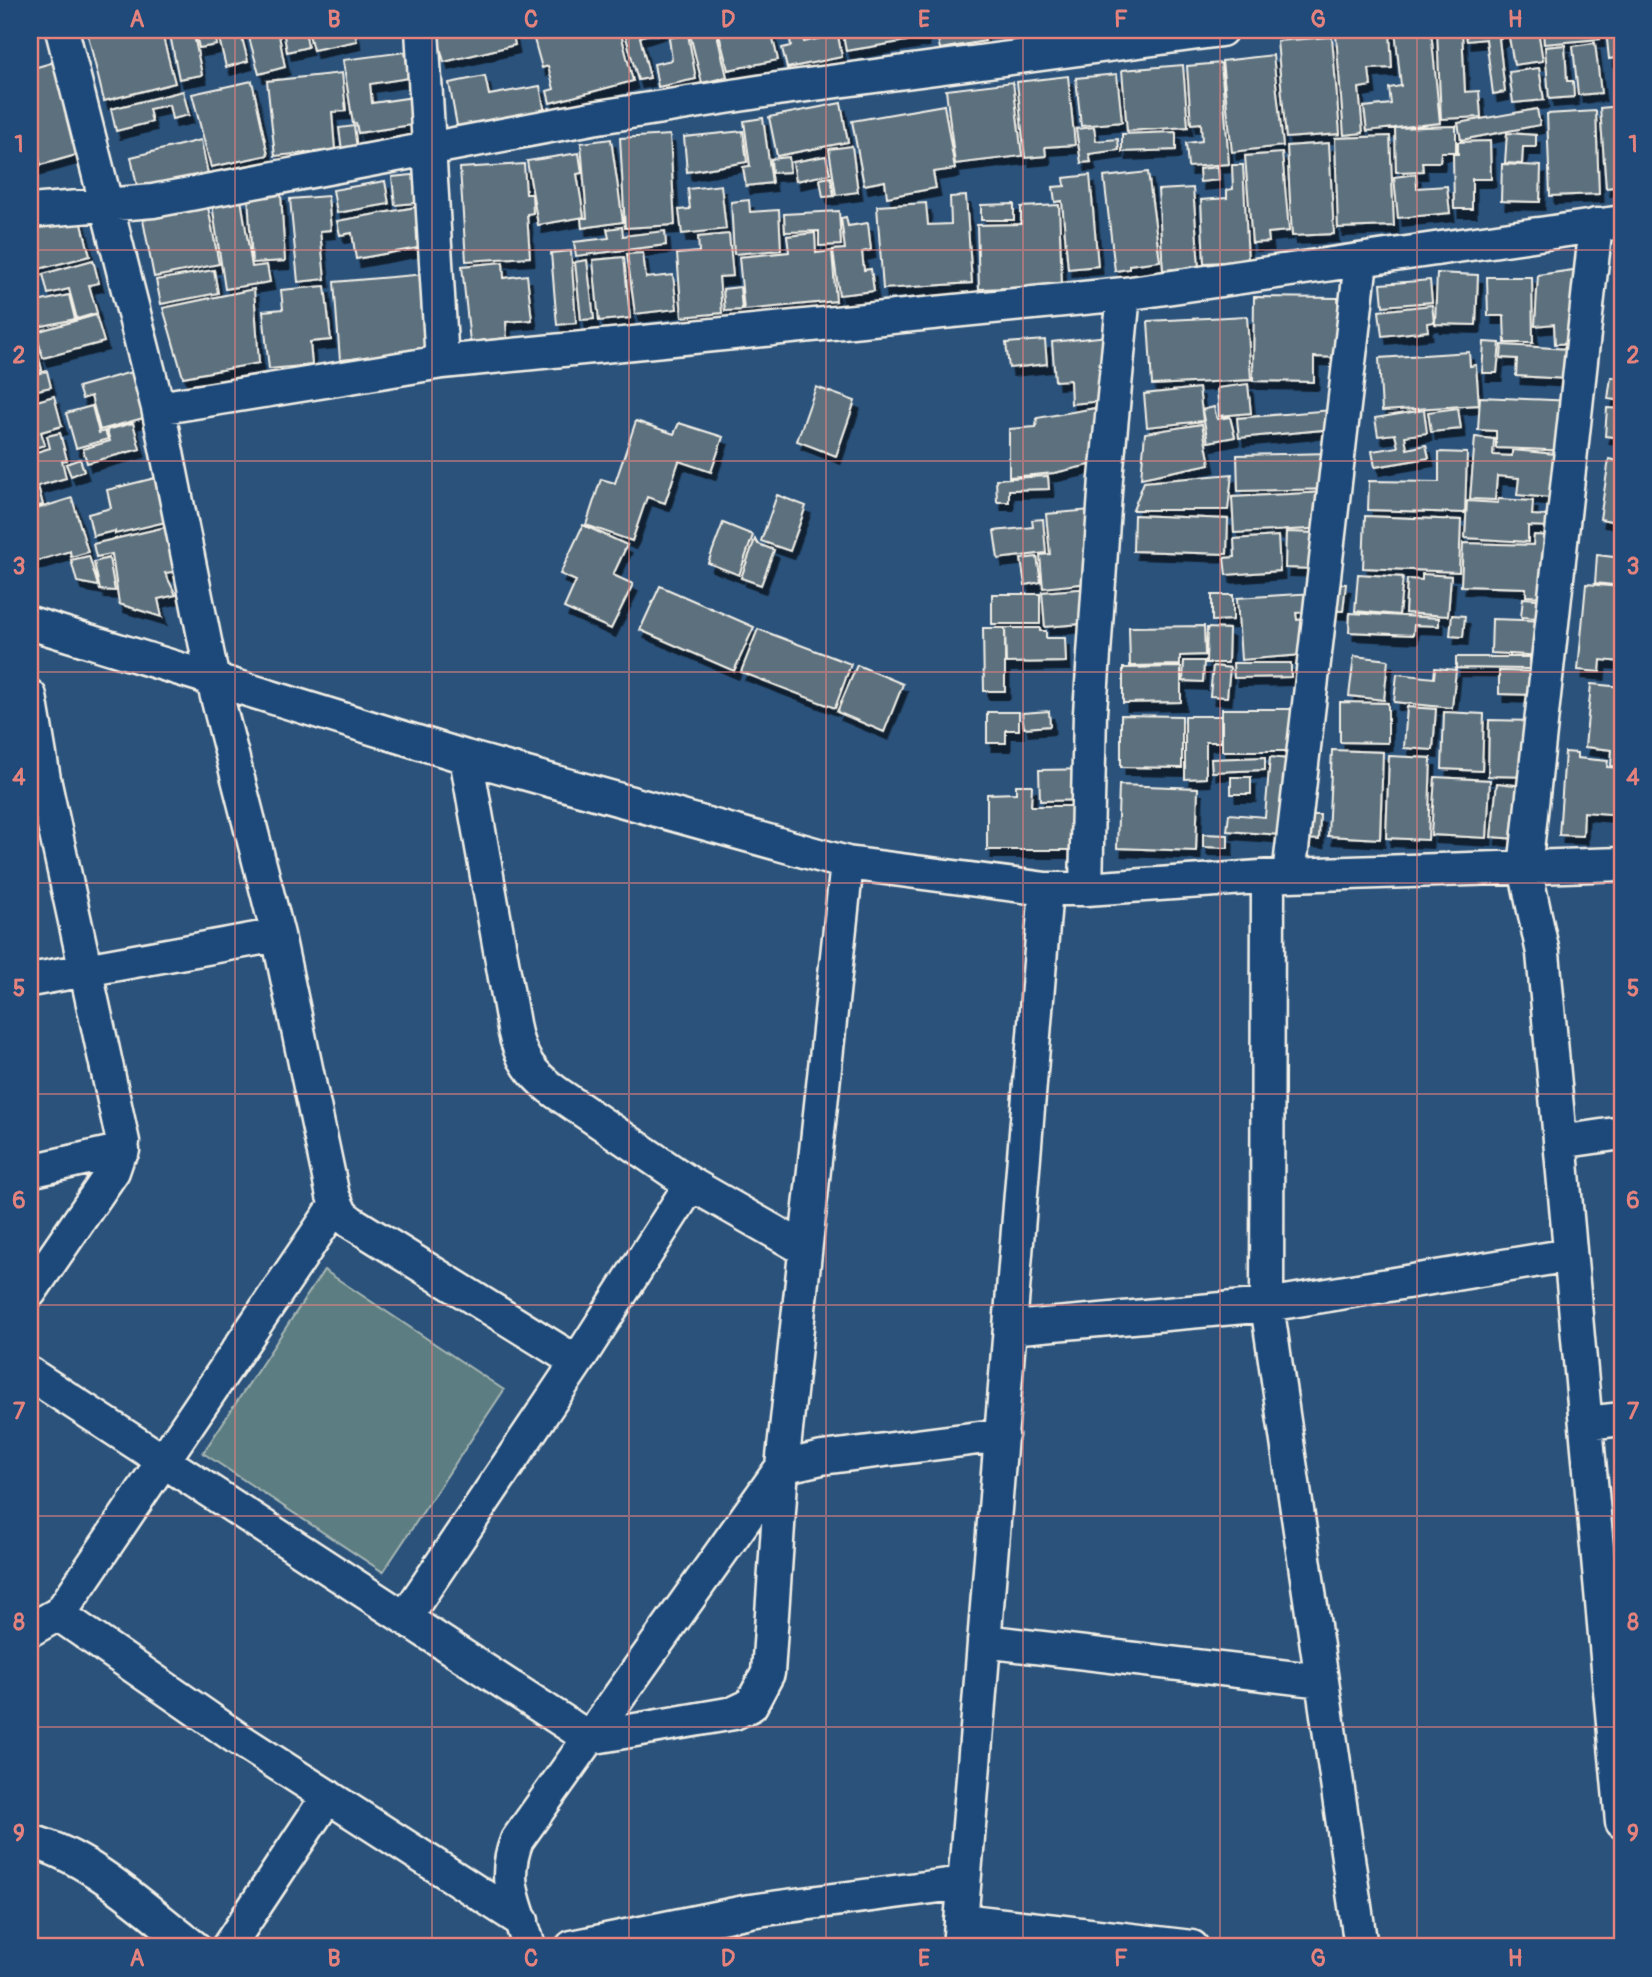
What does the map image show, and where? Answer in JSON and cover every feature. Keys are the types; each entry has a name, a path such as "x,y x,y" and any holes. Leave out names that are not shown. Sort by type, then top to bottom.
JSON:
{"street":[{"path":"62,30 158,408 213,681 278,935 329,1185 336,1205 351,1222 577,1362"},
{"path":"422,30 432,149 442,362"},
{"path":"30,211 165,199 592,118 764,91 1221,30"},
{"path":"158,408 442,362 1124,294 1609,223 1525,868 1543,953 1570,1255 1616,1706 1622,1822"},
{"path":"1361,261 1279,876 1267,1305 1362,1947"},
{"path":"1086,889 1090,713 1106,478 1124,294"},
{"path":"30,623 466,757 847,863 1045,889 1086,889 1279,876 1622,864"},
{"path":"30,696 37,780 85,970 122,1150 113,1171 30,1292"},
{"path":"466,757 514,1029 524,1063 537,1078 557,1093 691,1184 803,1248"},
{"path":"30,1374 589,1738 734,1713 751,1705 768,1673 782,1467 803,1248 847,863"},
{"path":"1045,889 960,1934 1192,1947"},
{"path":"30,980 278,935"},
{"path":"1560,1142 1622,1133"},
{"path":"30,1171 122,1150"},
{"path":"405,1618 577,1362 691,1184"},
{"path":"30,1630 58,1614 336,1205"},
{"path":"1010,1328 1267,1305 1570,1255"},
{"path":"1587,1423 1622,1419"},
{"path":"526,1934 509,1884 508,1863 517,1840 537,1808 782,1467 822,1458 1002,1435"},
{"path":"58,1614 156,1685 328,1796 526,1934"},
{"path":"984,1641 1322,1681"},
{"path":"228,1947 328,1796"},
{"path":"30,1841 57,1848 86,1865 194,1947"},
{"path":"572,1947 750,1911 963,1883"}],"green space":[{"path":"324,1270 504,1390 383,1572 203,1453"}],"building":[{"path":"161,30 175,83 104,101 87,31"},
{"path":"169,30 193,30 202,75 179,79"},
{"path":"195,30 214,30 217,45 199,48"},
{"path":"217,30 240,30 248,61 226,67"},
{"path":"247,30 278,30 285,67 259,74"},
{"path":"283,30 305,30 308,47 287,52"},
{"path":"308,30 354,30 357,41 313,50"},
{"path":"512,30 515,45 444,62 436,31"},
{"path":"620,30 633,81 550,103 547,91 554,89 548,66 542,68 532,32"},
{"path":"624,30 662,30 640,37 650,78 638,80"},
{"path":"689,30 716,30 727,77 702,83"},
{"path":"718,30 771,30 778,60 728,70"},
{"path":"820,30 837,30 842,57 787,68 782,48 791,46 789,33 802,31 804,42 822,38"},
{"path":"842,30 924,30 925,38 846,51"},
{"path":"936,30 983,30 985,41 940,49"},
{"path":"1053,30 1116,30 1057,51"},
{"path":"1395,30 1431,30 1440,123 1367,131 1364,107 1391,104 1389,88 1401,86"},
{"path":"1437,30 1462,30 1465,92 1479,91 1481,117 1441,119"},
{"path":"1465,30 1498,30 1505,92 1493,94 1486,39 1467,41"},
{"path":"1500,30 1538,30 1543,61 1514,65 1509,37 1501,38"},
{"path":"1543,30 1599,30 1600,39 1544,44"},
{"path":"1606,30 1622,30 1622,57 1609,59"},
{"path":"1390,31 1392,68 1369,69 1371,86 1359,88 1363,133 1344,135 1336,35"},
{"path":"688,34 696,79 658,87 654,64 672,60 669,38"},
{"path":"1332,37 1340,134 1286,138 1277,41"},
{"path":"1595,43 1601,93 1578,95 1573,46"},
{"path":"1565,45 1567,81 1573,81 1574,97 1549,99 1545,47"},
{"path":"405,52 409,78 370,84 372,103 421,96 425,123 358,133 356,123 353,124 343,60"},
{"path":"1273,55 1283,146 1232,152 1222,61"},
{"path":"58,61 83,153 41,165 32,133 30,134 30,69"},
{"path":"1221,63 1229,164 1188,167 1186,143 1202,141 1201,123 1191,124 1187,66"},
{"path":"1183,65 1188,127 1127,131 1122,70"},
{"path":"1539,68 1544,100 1513,103 1509,72"},
{"path":"342,73 346,111 332,112 335,150 275,156 267,81"},
{"path":"1117,74 1122,122 1081,126 1076,78"},
{"path":"485,76 489,95 540,86 545,113 458,131 449,83"},
{"path":"1068,76 1075,145 1045,147 1046,156 1025,158 1017,82"},
{"path":"1622,77 1622,98 1617,99 1614,78"},
{"path":"252,81 268,155 211,167 192,94"},
{"path":"1013,82 1022,156 955,164 946,90"},
{"path":"183,91 189,115 172,119 169,105 149,109 152,122 116,131 111,109"},
{"path":"841,103 848,142 777,156 769,117"},
{"path":"944,105 955,169 933,172 936,188 887,197 885,181 864,185 852,121"},
{"path":"1622,106 1622,141 1619,142 1622,186 1606,188 1600,108"},
{"path":"1537,109 1540,125 1461,140 1458,123"},
{"path":"1596,111 1599,194 1550,196 1547,114"},
{"path":"763,118 772,183 746,186 743,167 750,166 744,121"},
{"path":"354,126 357,149 342,151 339,128"},
{"path":"1456,126 1456,152 1441,152 1440,162 1422,162 1423,171 1396,172 1395,128"},
{"path":"1094,127 1096,141 1118,139 1119,150 1089,154 1091,162 1081,163 1076,129"},
{"path":"743,131 747,162 687,172 684,137"},
{"path":"1176,132 1176,150 1122,152 1122,134"},
{"path":"1507,133 1536,135 1536,147 1523,147 1522,164 1505,163"},
{"path":"670,135 675,225 625,228 620,138"},
{"path":"1390,136 1394,226 1338,228 1335,138"},
{"path":"30,139 40,166 30,169"},
{"path":"611,139 623,222 582,228 581,218 587,218 581,143"},
{"path":"201,140 208,174 138,191 131,157"},
{"path":"1490,141 1491,179 1472,179 1472,209 1454,209 1453,154 1458,154 1458,142"},
{"path":"1329,143 1334,234 1292,236 1287,146"},
{"path":"852,146 858,192 836,195 829,149"},
{"path":"579,153 582,173 577,174 584,217 538,225 527,161"},
{"path":"1282,153 1289,231 1268,233 1269,242 1252,243 1245,156"},
{"path":"826,156 830,174 796,181 793,162"},
{"path":"789,157 790,172 772,173 771,159"},
{"path":"524,164 526,194 532,194 533,213 527,214 530,257 466,261 460,168"},
{"path":"1502,164 1541,166 1540,202 1501,201"},
{"path":"1232,165 1243,165 1248,261 1204,263 1201,200 1227,198 1227,190 1233,189"},
{"path":"1218,167 1219,180 1200,182 1199,169"},
{"path":"1148,172 1160,261 1129,265 1129,269 1115,271 1104,177"},
{"path":"422,174 425,202 395,205 392,177"},
{"path":"1416,174 1417,188 1447,186 1450,213 1398,218 1394,177"},
{"path":"1090,175 1098,266 1068,269 1062,201 1055,202 1053,187 1065,186 1064,178"},
{"path":"831,177 834,196 823,197 820,179"},
{"path":"385,181 389,204 337,213 333,190"},
{"path":"721,185 726,229 682,234 679,210 690,209 688,189"},
{"path":"1193,188 1199,267 1163,270 1158,190"},
{"path":"281,193 285,261 252,263 248,194"},
{"path":"328,196 331,230 320,231 325,279 298,282 290,199"},
{"path":"966,196 972,283 883,289 877,206 926,203 928,225 951,224 950,197"},
{"path":"241,199 252,267 267,265 270,282 225,289 212,204"},
{"path":"749,200 750,212 779,210 781,250 734,254 731,202"},
{"path":"1014,204 1014,220 981,220 981,205"},
{"path":"1059,205 1062,286 979,289 977,225 1021,224 1021,207"},
{"path":"208,207 219,264 154,277 143,220"},
{"path":"416,207 423,247 356,259 352,233 340,235 337,221"},
{"path":"839,211 841,245 819,246 819,231 785,232 784,214"},
{"path":"79,212 90,256 31,271 30,224"},
{"path":"846,217 848,226 868,223 871,250 862,252 864,270 871,269 874,291 839,295 833,250 845,249 841,218"},
{"path":"622,227 623,236 665,231 666,245 576,256 574,242 609,238 607,229"},
{"path":"815,233 816,253 832,251 836,301 744,310 739,257 789,252 787,236"},
{"path":"729,234 733,276 719,277 722,313 682,317 677,254 699,252 698,237"},
{"path":"571,251 576,323 557,325 551,253"},
{"path":"643,253 646,278 673,275 677,309 635,314 627,254"},
{"path":"624,257 630,318 599,321 593,260"},
{"path":"93,260 99,283 89,285 97,313 77,319 69,289 48,294 43,274"},
{"path":"587,260 594,319 581,320 575,262"},
{"path":"503,262 504,278 527,275 532,320 506,322 507,338 470,342 462,266"},
{"path":"1588,268 1581,343 1555,344 1554,324 1535,326 1538,275"},
{"path":"214,270 218,293 161,304 156,280"},
{"path":"1437,273 1478,275 1476,325 1435,324"},
{"path":"426,274 433,352 340,360 334,282"},
{"path":"1487,277 1532,277 1533,343 1505,343 1504,316 1488,316"},
{"path":"1430,280 1432,302 1383,306 1381,284"},
{"path":"325,286 331,340 310,342 312,365 269,369 263,311 283,309 281,290"},
{"path":"740,287 742,310 725,311 723,289"},
{"path":"254,289 259,363 183,377 163,308"},
{"path":"69,295 75,319 38,327 33,303"},
{"path":"1254,297 1338,298 1342,358 1314,357 1314,382 1253,381"},
{"path":"1432,305 1434,322 1427,323 1428,331 1382,336 1379,311"},
{"path":"30,313 39,353 30,355"},
{"path":"96,315 104,342 43,358 36,332"},
{"path":"1247,316 1251,380 1152,385 1148,321"},
{"path":"1108,336 1114,400 1071,404 1070,380 1055,381 1052,342"},
{"path":"1045,340 1047,364 1009,368 1006,343"},
{"path":"1484,342 1500,343 1497,373 1482,373"},
{"path":"1502,345 1569,349 1567,379 1516,376 1517,359 1501,358"},
{"path":"1469,352 1470,366 1476,365 1479,405 1382,411 1379,358"},
{"path":"38,354 42,370 30,373 30,357"},
{"path":"47,371 51,387 33,391 30,376"},
{"path":"135,371 147,417 100,430 91,396 82,399 78,387"},
{"path":"1611,377 1622,378 1622,401 1608,399"},
{"path":"1248,384 1251,413 1219,416 1217,388"},
{"path":"816,387 855,401 836,456 797,441"},
{"path":"1199,388 1203,421 1147,427 1144,394"},
{"path":"54,396 62,426 41,432 45,445 30,449 30,403"},
{"path":"1480,397 1574,401 1572,451 1496,448 1496,431 1478,430"},
{"path":"92,406 99,433 105,431 108,439 76,448 66,413"},
{"path":"1107,406 1103,462 1054,473 1009,477 1009,429 1036,427 1037,418"},
{"path":"1214,407 1217,419 1230,417 1235,437 1208,442 1202,410"},
{"path":"1458,408 1461,429 1431,432 1428,412"},
{"path":"1607,408 1622,409 1622,438 1605,436"},
{"path":"1332,410 1333,429 1239,438 1237,418"},
{"path":"1424,410 1427,433 1405,436 1407,449 1426,445 1429,458 1375,467 1372,451 1398,447 1395,434 1378,436 1375,418"},
{"path":"636,421 674,434 679,423 723,437 711,472 679,461 665,503 647,497 632,541 586,525 601,479 615,483"},
{"path":"133,423 140,449 87,463 83,449 110,441 107,430"},
{"path":"1202,424 1210,464 1141,478 1145,433"},
{"path":"60,433 67,460 62,461 66,478 38,486 43,505 30,508 30,454 50,448 47,436"},
{"path":"1475,437 1494,439 1493,455 1512,456 1512,450 1566,455 1563,499 1517,495 1519,478 1497,476 1495,500 1470,499"},
{"path":"1439,452 1467,453 1465,513 1368,510 1369,481 1439,482"},
{"path":"1332,453 1334,489 1238,491 1237,455"},
{"path":"80,459 84,471 71,476 66,464"},
{"path":"1609,459 1622,462 1622,523 1600,519"},
{"path":"1232,474 1228,510 1133,510 1144,482"},
{"path":"163,476 174,520 115,534 115,531 93,536 88,514 111,508 107,490"},
{"path":"1048,476 1049,489 1009,490 1009,502 997,502 996,479"},
{"path":"1327,492 1329,528 1234,533 1232,497"},
{"path":"777,495 806,506 790,551 761,541"},
{"path":"72,498 88,552 71,557 70,551 30,563 30,511"},
{"path":"1498,499 1533,501 1532,515 1549,516 1549,527 1528,526 1528,542 1465,538 1467,501 1498,503"},
{"path":"1091,510 1098,582 1043,588 1040,555 1050,554 1046,514"},
{"path":"1134,515 1228,519 1227,554 1133,551"},
{"path":"1365,516 1461,520 1459,572 1363,568"},
{"path":"1043,519 1046,553 998,559 994,531 1033,527 1032,520"},
{"path":"723,523 753,535 739,575 708,563"},
{"path":"583,525 627,545 613,575 633,584 611,629 564,608 576,581 560,574"},
{"path":"170,526 179,571 165,573 176,595 158,599 162,617 119,604 112,554 96,557 93,544"},
{"path":"1286,532 1315,533 1316,569 1285,568"},
{"path":"1534,535 1553,536 1551,597 1526,596 1526,588 1461,586 1463,543 1533,545"},
{"path":"1278,536 1280,571 1226,575 1224,558 1235,557 1234,539"},
{"path":"755,539 758,544 774,550 761,585 741,578"},
{"path":"1597,555 1622,558 1622,586 1595,583"},
{"path":"89,556 98,586 77,582 71,560"},
{"path":"1037,557 1041,582 1025,585 1021,559"},
{"path":"109,558 115,591 100,590 94,562"},
{"path":"1358,574 1403,577 1399,615 1355,611"},
{"path":"1422,574 1451,576 1448,616 1405,613 1407,579 1422,580"},
{"path":"1320,582 1346,584 1343,611 1317,610"},
{"path":"1586,584 1622,587 1622,662 1601,660 1600,672 1578,670"},
{"path":"660,586 754,627 734,671 640,630"},
{"path":"1091,588 1093,623 1045,627 1042,592"},
{"path":"1314,593 1315,611 1296,613 1297,620 1306,619 1314,654 1241,660 1237,598"},
{"path":"992,594 1040,594 1040,624 992,624"},
{"path":"1212,595 1233,595 1233,620 1212,621"},
{"path":"1523,598 1552,600 1550,619 1521,617"},
{"path":"1350,613 1439,618 1439,626 1414,625 1413,635 1349,632"},
{"path":"1452,615 1465,616 1463,637 1450,636"},
{"path":"1492,619 1549,621 1548,656 1491,653"},
{"path":"1204,626 1205,655 1180,656 1180,665 1130,666 1129,627"},
{"path":"983,628 1005,628 1005,691 984,691"},
{"path":"1005,628 1040,628 1040,631 1046,631 1046,638 1065,638 1066,662 1006,663"},
{"path":"1207,628 1229,629 1228,663 1206,663"},
{"path":"758,629 851,664 835,708 741,672"},
{"path":"1354,656 1388,660 1384,700 1349,696"},
{"path":"1456,657 1530,657 1530,669 1456,668"},
{"path":"1184,661 1204,661 1203,682 1183,681"},
{"path":"1233,663 1291,663 1291,677 1234,678"},
{"path":"857,665 903,684 884,732 837,712"},
{"path":"1213,666 1230,668 1227,697 1210,696"},
{"path":"1181,667 1181,702 1123,703 1123,668"},
{"path":"1435,668 1456,670 1452,708 1394,702 1397,674 1434,678"},
{"path":"1499,671 1535,672 1534,695 1499,694"},
{"path":"1591,684 1622,687 1622,767 1611,766 1612,750 1585,747"},
{"path":"1340,702 1388,703 1388,743 1340,742"},
{"path":"1407,707 1436,709 1433,750 1404,748"},
{"path":"1222,709 1298,709 1298,751 1222,751"},
{"path":"1049,711 1050,726 1024,728 1022,713"},
{"path":"987,712 1019,712 1019,730 1006,730 1006,743 987,743"},
{"path":"1444,712 1484,714 1482,771 1442,769"},
{"path":"1121,715 1182,716 1182,768 1121,767"},
{"path":"1185,716 1221,716 1221,742 1206,742 1206,778 1185,779"},
{"path":"1489,720 1535,721 1534,777 1488,776"},
{"path":"1332,750 1383,752 1380,839 1328,836"},
{"path":"1565,752 1577,753 1577,758 1608,761 1607,767 1622,768 1622,815 1584,812 1583,836 1559,835"},
{"path":"1389,756 1431,758 1428,840 1386,838"},
{"path":"1265,757 1265,770 1212,772 1211,759"},
{"path":"1270,757 1287,759 1281,835 1227,831 1229,814 1265,817"},
{"path":"1093,769 1093,800 1040,801 1039,770"},
{"path":"1231,777 1251,777 1251,794 1231,794"},
{"path":"1435,777 1490,780 1487,838 1431,835"},
{"path":"1497,783 1523,786 1517,839 1491,837"},
{"path":"1016,785 1032,785 1031,806 1078,806 1079,850 987,850 987,794 1016,793"},
{"path":"1119,785 1198,788 1196,851 1117,848"},
{"path":"1308,815 1320,815 1319,840 1307,839"},
{"path":"1203,834 1228,835 1228,848 1203,847"}]}
